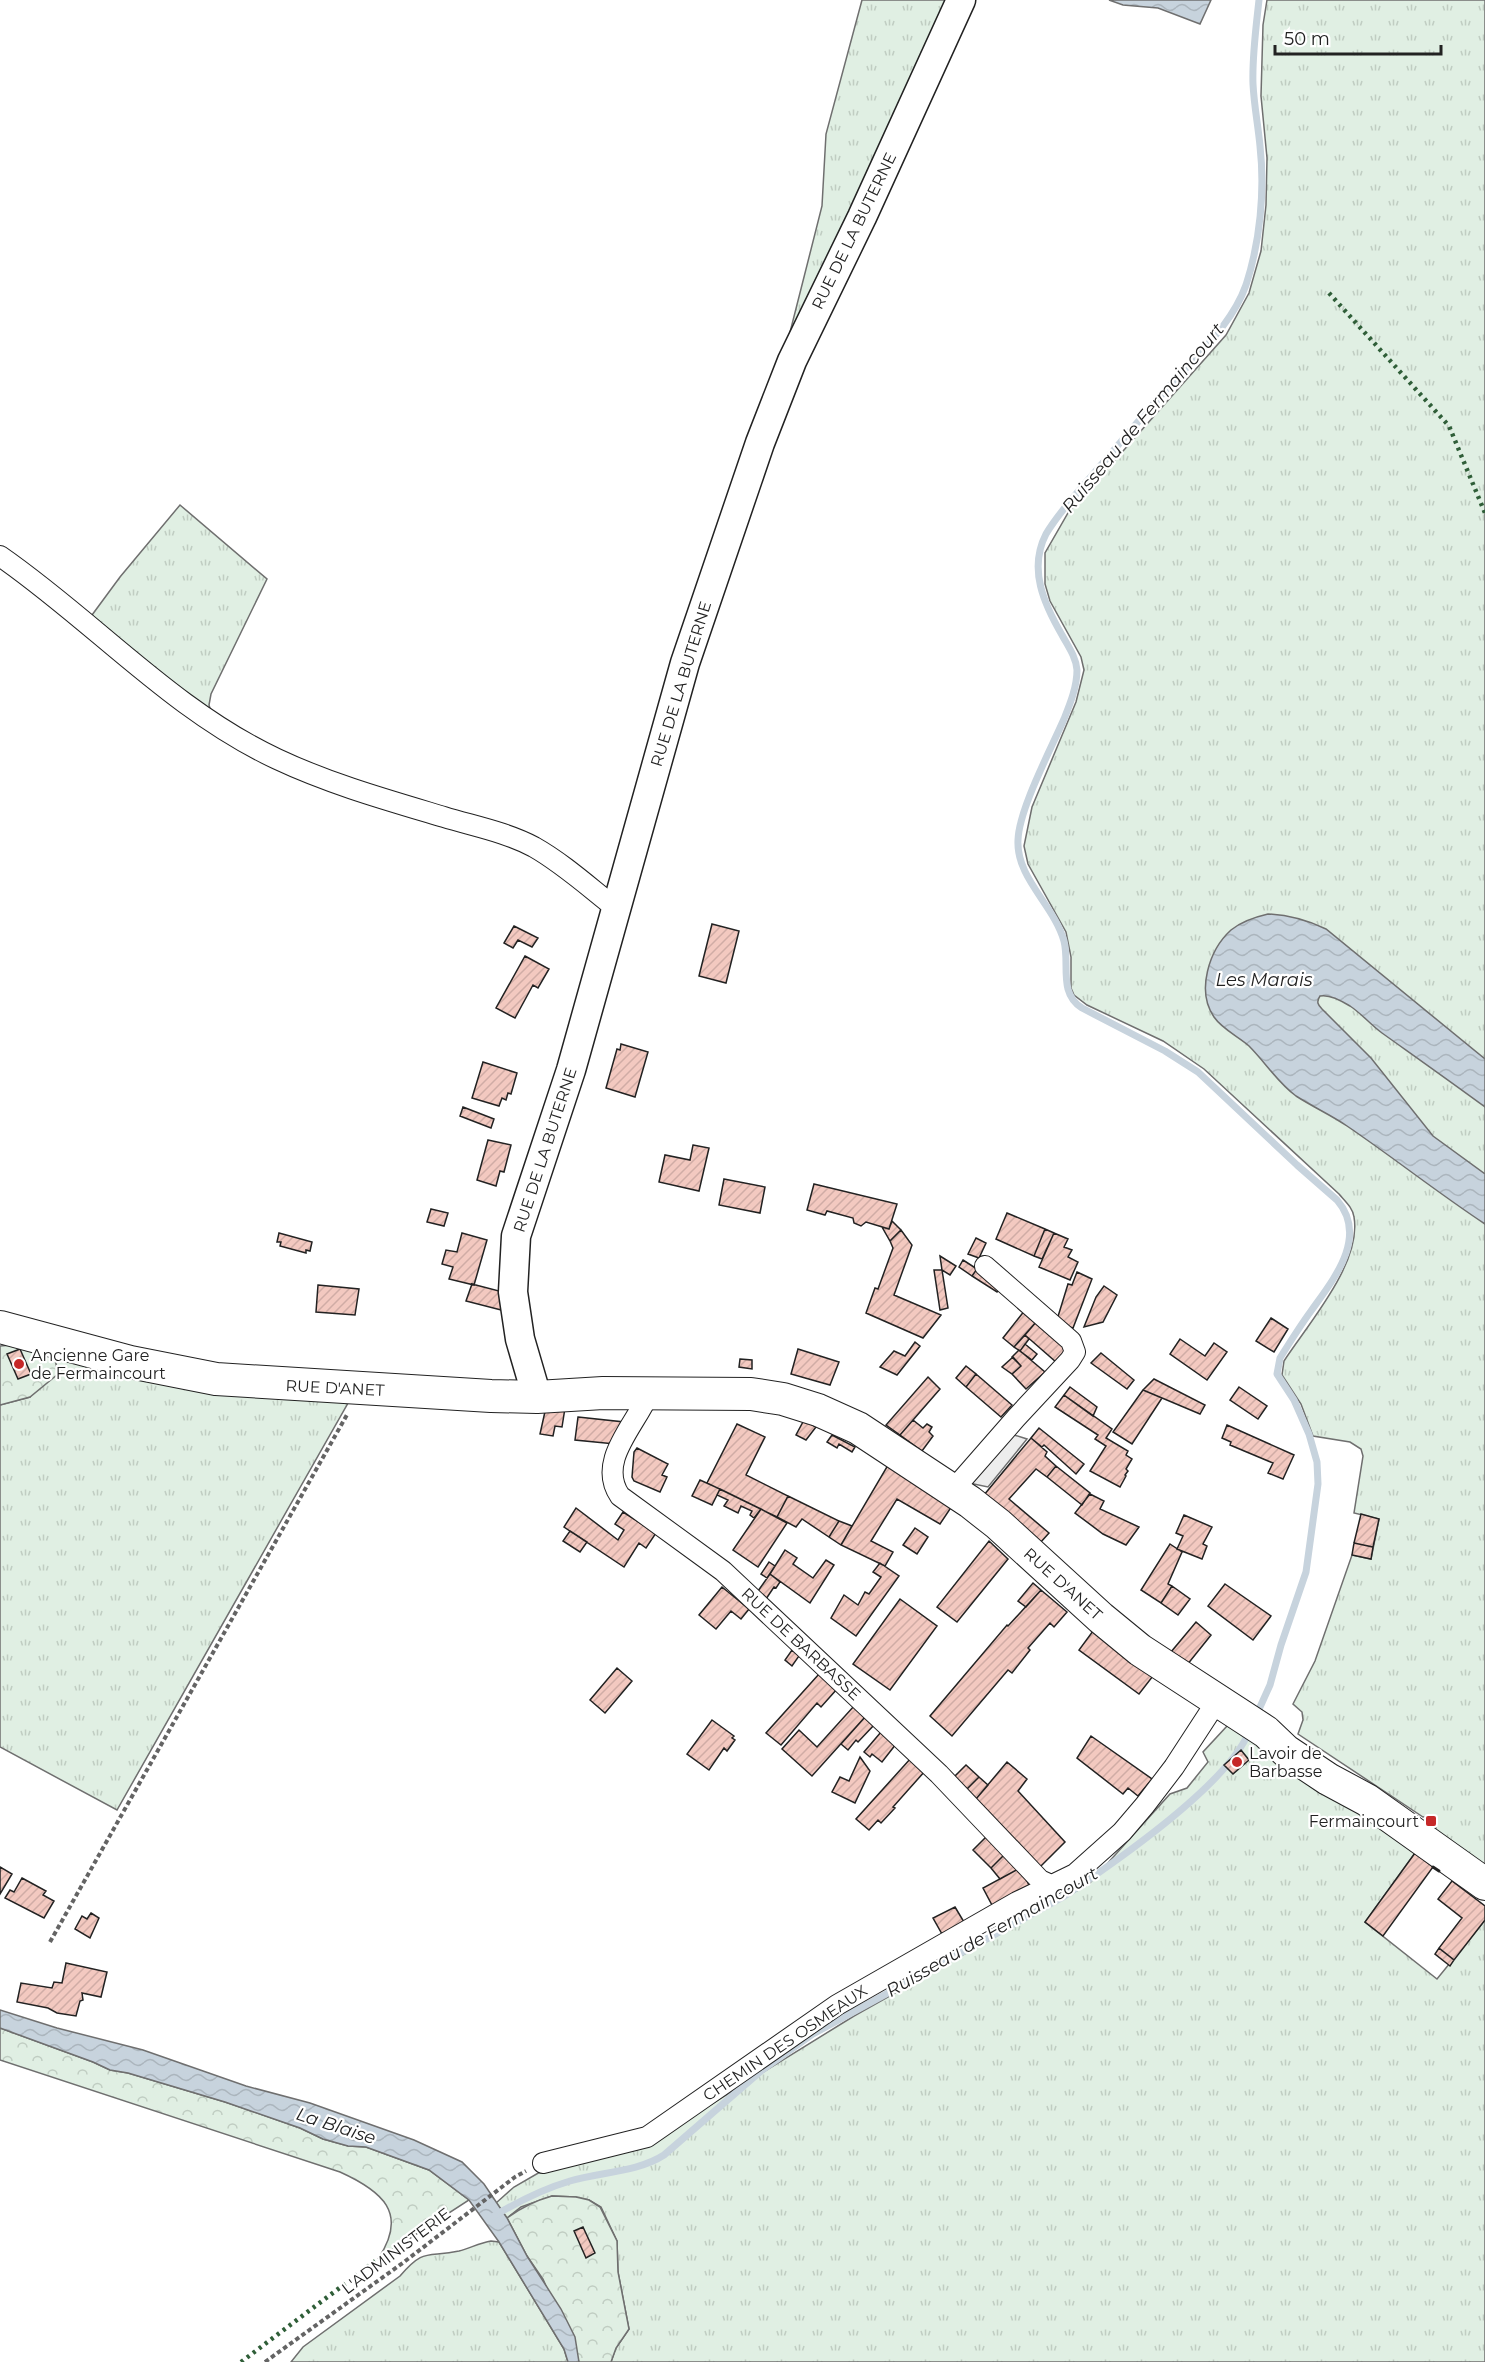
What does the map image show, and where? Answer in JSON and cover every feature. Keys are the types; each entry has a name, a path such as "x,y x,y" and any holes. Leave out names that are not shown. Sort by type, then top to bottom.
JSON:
{"main road":[{"name":"RUE D'ANET","path":"0,1327 151,1367 216,1379 361,1389 751,1395 800,1403 858,1428 953,1490 990,1517 1121,1635 1266,1732 1286,1751 1328,1779 1367,1800 1485,1884"},
{"name":"RUE D'ANET","path":"71,1346 535,1391"}],"street":[{"name":"RUE DE LA BUTERNE","path":"535,1391 520,1339 513,1292 516,1236 571,1070 685,663 776,399 962,0"},
{"path":"0,556 34,579 189,707 276,759 339,784 504,835 533,847 557,862 617,909"},
{"path":"953,1490 1075,1352 1071,1341 986,1266"},
{"name":"RUE DE BARBASSE","path":"649,1394 613,1461 611,1478 620,1496 723,1571 939,1774 1040,1881 1051,1885"},
{"name":"CHEMIN DES OSMEAUX","path":"543,2163 647,2137 837,2005 1017,1902 1075,1875 1122,1833 1174,1767 1226,1707"}],"path":[{"path":"50,1942 361,1389"},
{"name":"L'ADMINISTERIE","path":"265,2362 404,2262 515,2177 543,2163"}],"green space":[{"path":"862,0 951,0 785,352 822,206 826,134"},
{"path":"1267,0 1485,0 1485,1871 1435,1832 1437,1822 1428,1816 1423,1817 1298,1734 1303,1720 1302,1712 1293,1704 1315,1661 1352,1555 1371,1559 1379,1519 1354,1513 1363,1456 1361,1449 1350,1442 1313,1436 1301,1404 1282,1375 1284,1361 1342,1273 1350,1254 1354,1235 1352,1211 1339,1194 1204,1069 1163,1041 1087,1005 1074,995 1071,988 1071,957 1066,932 1028,864 1024,846 1032,807 1076,702 1084,670 1081,657 1050,601 1045,584 1045,553 1068,513 1226,335 1249,293 1261,251 1266,205 1267,158 1261,96 1263,25"},
{"path":"180,505 267,579 211,694 209,705 212,715 89,616"},
{"path":"12,1345 54,1354 58,1374 30,1397 0,1405 0,1346"},
{"path":"54,1354 352,1396 117,1810 0,1747 0,1405 30,1397"},
{"path":"1228,1725 1259,1744 1415,1853 1365,1922 1437,1979 1485,1920 1485,2362 611,2362 616,2348 629,2329 618,2272 617,2241 601,2207 589,2200 576,2197 552,2196 521,2207 507,2218 496,2203 514,2187 540,2172 615,2155 647,2144 854,2016 1089,1884 1170,1794 1187,1788 1208,1762 1203,1752"},
{"path":"0,2028 110,2070 128,2073 225,2102 300,2128 323,2139 348,2146 366,2147 429,2170 469,2200 378,2259 387,2243 391,2229 391,2216 379,2196 355,2179 340,2172 0,2060"},
{"path":"552,2196 576,2197 589,2200 600,2207 617,2241 618,2272 629,2329 616,2348 611,2362 579,2362 543,2279 527,2256 507,2218 528,2205"},
{"path":"491,2241 499,2242 564,2349 568,2362 291,2362 303,2347 400,2276 421,2257 459,2251"}],"shaded area":[{"path":"1011,1434 1027,1439 988,1487 969,1483"}],"water":[{"path":"1109,0 1211,0 1200,24 1158,8 1123,5"},
{"name":"Les Marais","path":"1268,914 1298,918 1326,929 1485,1059 1485,1107 1382,1033 1350,1006 1327,996 1320,996 1318,1000 1321,1008 1371,1058 1433,1136 1485,1174 1485,1224 1347,1126 1296,1096 1283,1085 1249,1046 1214,1017 1206,995 1211,959 1223,938 1231,930 1249,920"},
{"name":"La Blaise","path":"0,2010 57,2028 143,2050 246,2086 310,2103 414,2140 462,2162 484,2184 507,2218 527,2256 561,2309 575,2337 579,2362 568,2362 564,2349 499,2242 469,2200 429,2170 366,2147 348,2146 323,2139 300,2128 225,2102 128,2073 110,2070 0,2028"}],"building":[{"path":"712,924 739,931 726,983 699,976"},
{"path":"514,926 538,938 532,947 518,940 513,948 504,943"},
{"path":"525,956 549,969 538,988 533,985 515,1018 496,1008"},
{"path":"621,1044 648,1052 635,1097 606,1088 617,1049 620,1050"},
{"path":"483,1062 517,1073 511,1094 508,1093 506,1100 502,1098 499,1106 472,1098"},
{"path":"463,1107 494,1119 491,1128 460,1116"},
{"path":"488,1140 511,1145 504,1172 500,1171 496,1186 477,1180"},
{"path":"693,1145 709,1148 699,1191 659,1182 665,1155 690,1160"},
{"path":"724,1179 765,1187 760,1213 719,1205"},
{"path":"814,1184 897,1204 889,1229 866,1222 861,1226 854,1223 853,1218 827,1211 825,1215 807,1210"},
{"path":"431,1209 448,1213 444,1226 427,1222"},
{"path":"1007,1213 1045,1229 1034,1256 996,1239"},
{"path":"892,1221 901,1230 890,1241 882,1227 889,1229"},
{"path":"1045,1229 1054,1233 1042,1259 1034,1256"},
{"path":"901,1230 912,1245 894,1295 941,1315 923,1338 866,1313 875,1288 878,1289 893,1248 890,1241"},
{"path":"279,1233 312,1242 310,1251 306,1250 306,1253 280,1246 281,1242 277,1242"},
{"path":"462,1233 487,1240 474,1285 449,1279 453,1267 442,1264 446,1250 457,1252"},
{"path":"1054,1233 1068,1239 1064,1247 1072,1250 1068,1257 1078,1262 1070,1280 1039,1267"},
{"path":"976,1238 986,1243 979,1258 968,1254"},
{"path":"940,1256 956,1266 950,1275 942,1270"},
{"path":"963,1260 977,1269 972,1276 959,1267"},
{"path":"977,1269 1001,1286 997,1292 972,1276"},
{"path":"934,1270 942,1270 948,1308 940,1310"},
{"path":"1077,1272 1092,1279 1073,1328 1056,1323 1068,1284 1072,1285"},
{"path":"472,1284 503,1292 505,1311 466,1301"},
{"path":"318,1285 359,1289 355,1315 316,1312"},
{"path":"1104,1286 1117,1295 1103,1322 1084,1327 1096,1297"},
{"path":"1025,1310 1037,1321 1014,1347 1003,1338"},
{"path":"1271,1318 1288,1329 1274,1352 1256,1341"},
{"path":"1037,1321 1069,1351 1056,1362 1025,1335"},
{"path":"1025,1335 1029,1339 1020,1351 1014,1347"},
{"path":"1180,1339 1205,1356 1214,1343 1227,1352 1207,1380 1170,1354"},
{"path":"915,1342 920,1346 897,1375 880,1367 894,1351 905,1356"},
{"path":"1025,1344 1037,1354 1032,1360 1020,1351"},
{"name":"Ancienne Gare de Fermaincourt","path":"20,1349 31,1374 18,1379 7,1354"},
{"path":"798,1349 839,1362 830,1385 791,1374"},
{"path":"1019,1350 1045,1372 1026,1389 1012,1374 1021,1366 1012,1357"},
{"path":"1101,1353 1134,1380 1127,1389 1091,1363"},
{"path":"1013,1357 1021,1366 1012,1374 1002,1367"},
{"path":"740,1359 752,1360 752,1369 739,1367"},
{"path":"966,1366 976,1374 966,1387 956,1378"},
{"path":"976,1374 1012,1405 1001,1417 966,1387"},
{"path":"928,1377 940,1389 900,1435 886,1425"},
{"path":"1154,1379 1205,1405 1200,1414 1143,1390"},
{"path":"1070,1387 1097,1407 1093,1416 1064,1395"},
{"path":"1239,1387 1267,1406 1258,1419 1230,1400"},
{"path":"1143,1390 1162,1398 1132,1444 1113,1432"},
{"path":"1064,1395 1112,1429 1106,1438 1128,1451 1126,1455 1132,1459 1120,1487 1090,1471 1106,1446 1095,1439 1098,1435 1055,1407"},
{"path":"546,1407 565,1408 562,1427 555,1426 553,1436 540,1434"},
{"path":"578,1417 624,1422 615,1444 575,1440"},
{"path":"804,1420 816,1427 806,1440 796,1435"},
{"path":"913,1420 923,1428 927,1424 932,1427 929,1432 933,1436 922,1451 900,1435"},
{"path":"737,1424 765,1437 746,1475 788,1496 777,1517 707,1483"},
{"path":"1227,1425 1294,1455 1283,1479 1268,1473 1273,1463 1230,1445 1231,1442 1222,1438"},
{"path":"1039,1428 1084,1464 1076,1474 1044,1445 1042,1447 1031,1438"},
{"path":"832,1435 855,1447 852,1452 839,1444 837,1448 827,1442"},
{"path":"1031,1438 1047,1452 1045,1456 1056,1466 1047,1477 1036,1469 1009,1499 1049,1533 1040,1543 984,1495"},
{"path":"637,1448 668,1464 662,1475 667,1477 660,1492 634,1481 632,1477 634,1452"},
{"path":"888,1465 952,1506 940,1524 897,1499 871,1541 893,1552 885,1566 841,1545"},
{"path":"1056,1466 1090,1493 1082,1505 1047,1477"},
{"path":"700,1480 720,1489 712,1505 692,1496"},
{"path":"720,1489 761,1509 754,1518 750,1515 752,1511 741,1506 738,1513 724,1506 728,1500 717,1495"},
{"path":"1090,1494 1104,1501 1100,1509 1139,1527 1126,1545 1103,1534 1075,1513"},
{"path":"788,1496 839,1521 829,1537 802,1519 796,1527 777,1517"},
{"path":"576,1508 618,1540 624,1530 615,1524 623,1512 656,1533 646,1548 639,1543 624,1567 564,1527"},
{"path":"761,1509 787,1523 758,1567 733,1550"},
{"path":"1361,1514 1379,1519 1373,1547 1354,1543"},
{"path":"1184,1515 1212,1527 1203,1544 1207,1546 1202,1559 1177,1549 1183,1536 1176,1533"},
{"path":"839,1521 852,1526 841,1545 829,1537"},
{"path":"915,1528 928,1537 917,1554 903,1545"},
{"path":"570,1531 587,1542 580,1552 563,1541"},
{"path":"989,1541 1008,1559 957,1622 937,1607"},
{"path":"1354,1543 1373,1547 1371,1559 1352,1555"},
{"path":"1170,1544 1182,1552 1168,1584 1172,1586 1161,1603 1141,1590"},
{"path":"785,1550 797,1558 793,1564 813,1578 826,1560 834,1565 810,1603 770,1574"},
{"path":"769,1562 775,1566 767,1578 761,1574"},
{"path":"880,1563 899,1576 856,1636 831,1618 844,1595 858,1605 865,1592 869,1594 881,1577 873,1572"},
{"path":"770,1574 780,1582 766,1599 758,1591"},
{"path":"1033,1583 1041,1590 1026,1607 1018,1601"},
{"path":"1225,1584 1271,1616 1253,1640 1208,1606"},
{"path":"1172,1586 1190,1599 1178,1615 1161,1603"},
{"path":"722,1587 749,1609 741,1619 731,1611 716,1629 699,1615"},
{"path":"1041,1590 1067,1612 1054,1627 1050,1623 1028,1648 1030,1650 1012,1673 1008,1670 952,1736 930,1716 1007,1625"},
{"path":"900,1599 937,1626 890,1690 853,1664"},
{"path":"1196,1622 1211,1635 1187,1665 1171,1652"},
{"path":"1093,1631 1153,1676 1139,1694 1079,1650"},
{"path":"792,1650 799,1656 792,1666 785,1660"},
{"path":"617,1668 632,1681 605,1713 590,1700"},
{"path":"819,1674 837,1689 821,1707 817,1703 781,1745 766,1733"},
{"path":"854,1706 865,1717 812,1776 782,1749 799,1730 817,1747"},
{"path":"865,1717 874,1725 848,1750 841,1744"},
{"path":"712,1720 734,1736 732,1738 735,1740 727,1751 724,1748 709,1770 687,1754"},
{"path":"881,1732 896,1744 882,1762 872,1754 870,1757 864,1752"},
{"path":"1091,1736 1152,1779 1138,1796 1128,1788 1123,1794 1077,1758"},
{"name":"Lavoir de Barbasse","path":"1241,1750 1249,1760 1233,1774 1224,1765"},
{"path":"860,1757 870,1771 855,1803 832,1792 840,1777 849,1781"},
{"path":"911,1758 925,1771 881,1823 878,1820 869,1830 856,1819"},
{"path":"1007,1762 1027,1779 1018,1791 1065,1842 1040,1867 976,1799"},
{"path":"966,1765 979,1777 966,1790 953,1778"},
{"path":"979,1777 988,1785 976,1799 966,1790"},
{"path":"988,1835 1006,1853 991,1868 973,1850"},
{"path":"1006,1853 1020,1868 1000,1879 991,1868"},
{"path":"1415,1853 1433,1867 1383,1936 1365,1922"},
{"path":"0,1867 12,1874 0,1894"},
{"path":"1020,1868 1030,1887 993,1907 983,1888"},
{"path":"22,1878 46,1891 43,1895 54,1901 44,1918 5,1898 10,1890 14,1892"},
{"path":"1452,1881 1485,1906 1485,1920 1454,1960 1439,1948 1462,1918 1438,1899"},
{"path":"955,1907 964,1922 942,1934 933,1918"},
{"path":"91,1913 99,1918 90,1938 75,1929 82,1916 87,1919"},
{"path":"1439,1948 1454,1960 1450,1966 1435,1954"},
{"path":"66,1963 107,1972 101,1997 82,1993 83,2000 80,2001 76,2016 17,2002 21,1983 52,1988 54,1982 62,1983"},
{"path":"583,2227 595,2253 586,2258 574,2231"}],"waterway":[{"name":"Ruisseau de Fermaincourt","path":"1256,1716 1270,1685 1306,1572 1318,1484 1317,1462 1309,1434 1294,1400 1277,1374 1280,1358 1329,1286 1344,1258 1349,1243 1350,1229 1346,1214 1337,1200 1198,1072 1165,1051 1082,1008 1075,1002 1067,986 1064,941 1052,915 1023,867 1018,840 1024,812 1036,779 1066,713 1077,676 1073,656 1049,611 1040,586 1038,560 1046,534 1075,495 1225,323 1240,298 1251,269 1258,234 1262,181 1253,74 1259,0"},
{"name":"Ruisseau de Fermaincourt","path":"494,2216 531,2196 560,2184 643,2165 664,2155 761,2071 813,2034 1063,1897 1138,1844 1217,1776 1236,1753 1249,1732"}],"hedge":[{"path":"1329,293 1449,426 1485,513"},
{"path":"241,2362 378,2259"}],"wall":[{"path":"1433,1867 1439,1871"}],"place":[{"name":"Ancienne Gare de Fermaincourt","path":"19,1364"},
{"name":"Lavoir de Barbasse","path":"1237,1762"},
{"name":"Fermaincourt","path":"1431,1821"}]}
